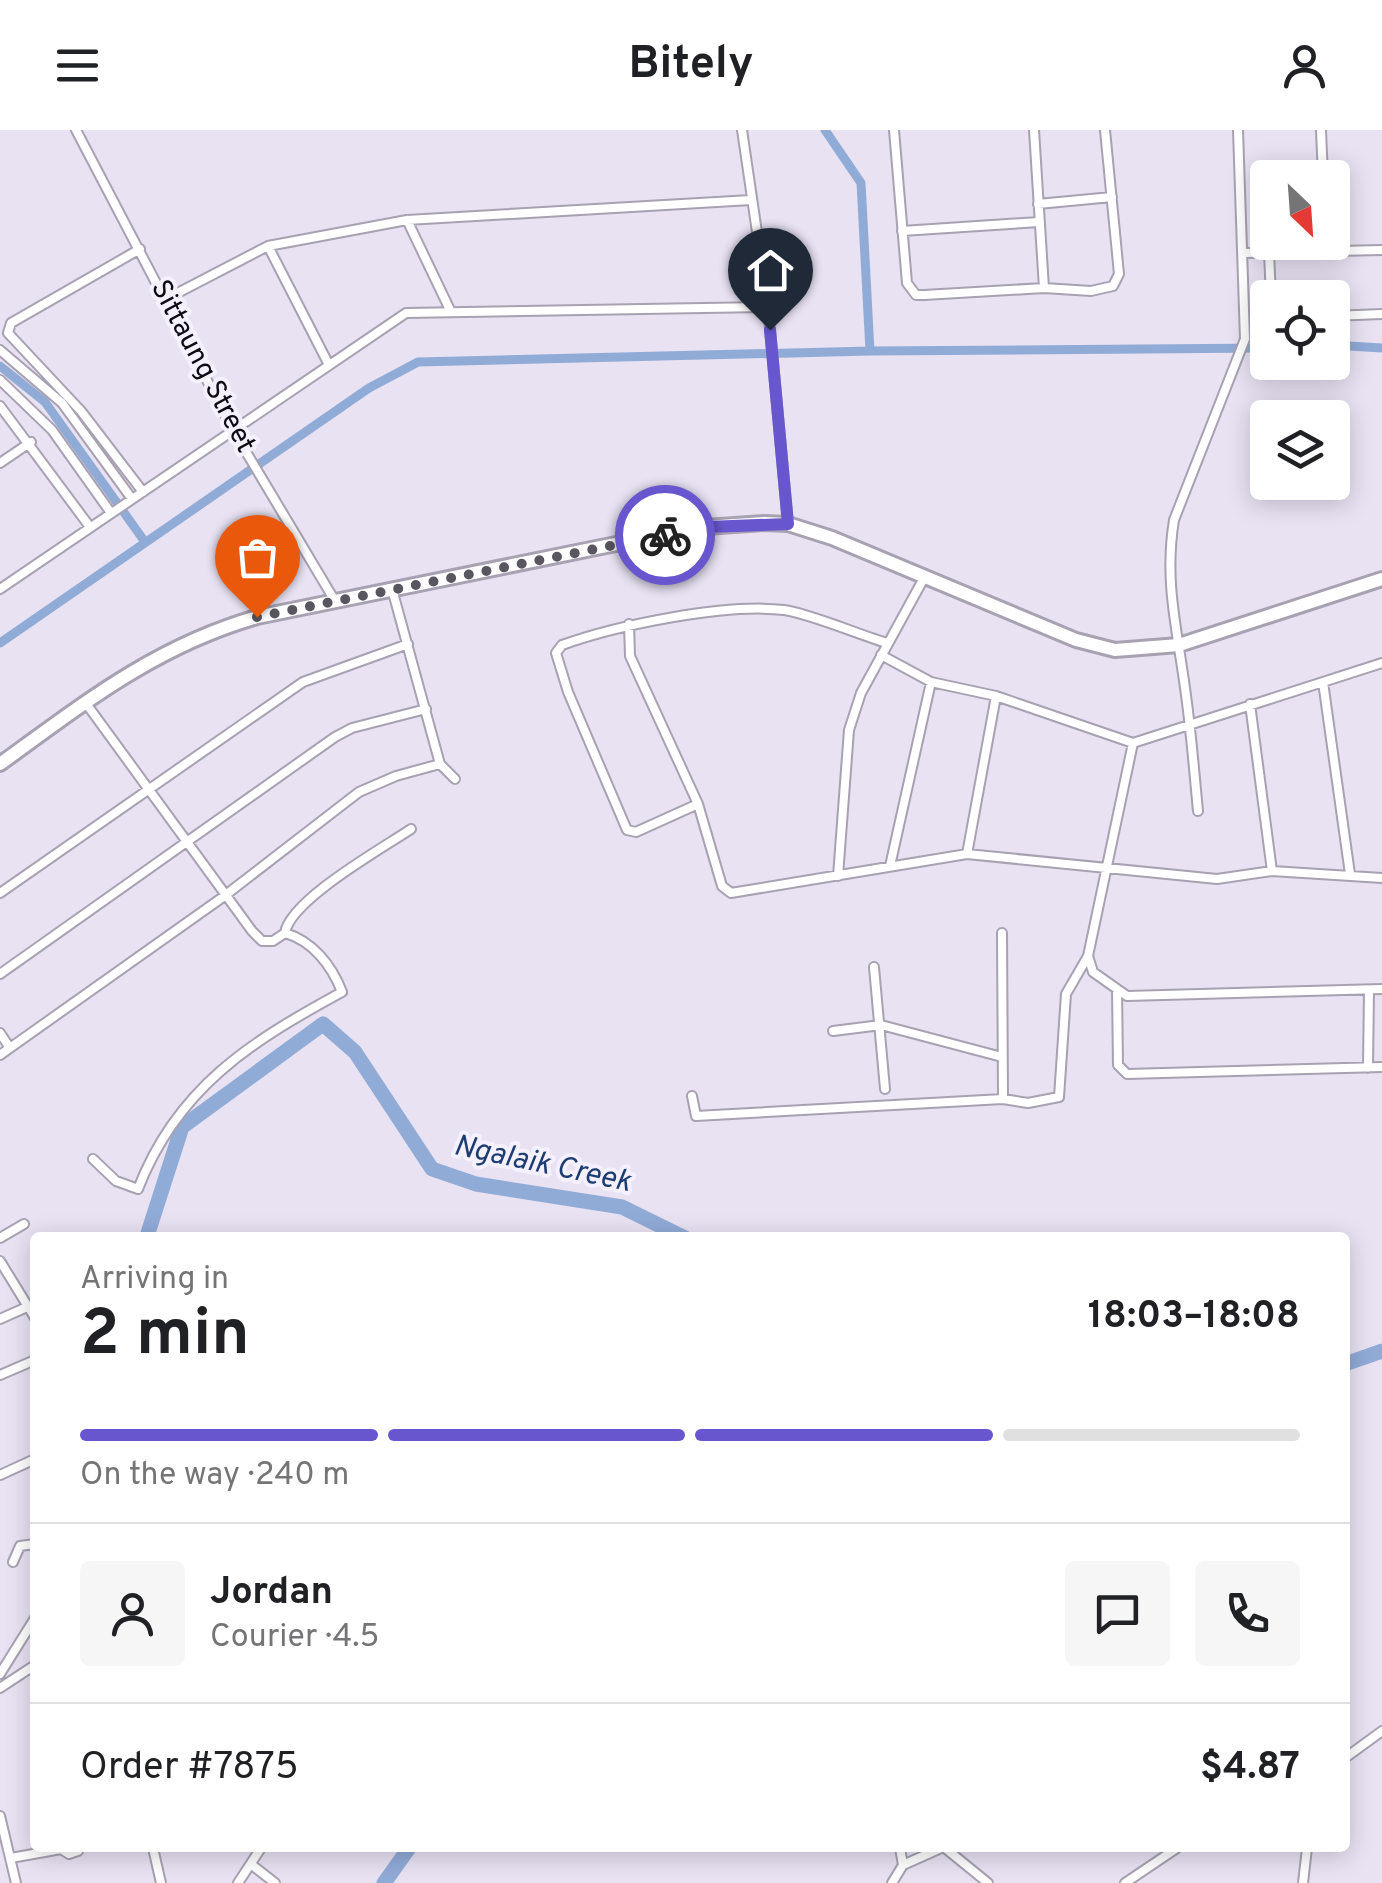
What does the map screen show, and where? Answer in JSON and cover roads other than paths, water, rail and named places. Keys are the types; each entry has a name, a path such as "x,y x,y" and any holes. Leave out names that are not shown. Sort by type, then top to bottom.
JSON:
{"main road":[{"path":"0,764 85,702 169,648 206,632 335,601 706,527 788,524 1076,640 1115,650 1179,645 1382,578"}],"street":[{"name":"Sittaung Street","path":"76,130 233,430 335,601"},
{"path":"742,130 768,307 788,524"},
{"path":"894,130 907,283 916,294 1044,288 1104,290 1117,280 1105,130"},
{"path":"1034,130 1044,288"},
{"path":"1198,811 1190,723 1168,582 1174,520 1245,339 1238,130"},
{"path":"1321,130 1322,160"},
{"path":"1038,204 1112,197"},
{"path":"166,299 268,246 407,220 751,200"},
{"path":"407,220 451,312"},
{"path":"902,231 1039,222"},
{"path":"268,246 329,365"},
{"path":"1350,248 1382,250"},
{"path":"140,250 11,323 8,333 81,411 143,492"},
{"path":"1244,253 1250,253"},
{"path":"0,589 406,313 768,307"},
{"path":"1350,315 1382,314"},
{"path":"0,350 62,403 129,501"},
{"path":"0,380 52,430 114,512"},
{"path":"0,406 31,442 90,527"},
{"path":"0,463 31,442"},
{"path":"838,876 849,730 861,692 924,578"},
{"path":"392,590 440,764 455,778"},
{"path":"698,804 636,832 628,830 568,692 557,650 629,624 747,608 788,610 887,643"},
{"path":"629,624 630,656 698,804 722,886 731,894 967,854 1217,879 1272,871 1382,878"},
{"path":"0,893 303,682 408,644"},
{"path":"881,655 931,682 996,696 1133,743 1382,663"},
{"path":"890,866 931,682"},
{"path":"1322,682 1350,874"},
{"path":"967,854 996,696"},
{"path":"85,702 224,897 262,940 272,941 285,933 292,918 357,862 411,829"},
{"path":"1250,704 1272,871"},
{"path":"0,974 352,728 426,709"},
{"path":"692,1096 696,1116 1003,1100 1028,1104 1059,1097 1066,994 1088,956 1133,743"},
{"path":"0,1055 224,897 359,792 396,776 440,764"},
{"path":"93,1160 116,1182 138,1188 156,1142 188,1101 301,1011 342,992 335,974 319,954 285,933"},
{"path":"1002,933 1003,1100"},
{"path":"1088,956 1093,972 1127,996 1382,989"},
{"path":"874,966 886,1088"},
{"path":"1117,989 1118,1066 1127,1074 1382,1067"},
{"path":"1368,990 1368,1068"},
{"path":"833,1031 880,1026 1002,1057"},
{"path":"0,1033 10,1048"},
{"path":"0,1238 24,1224"},
{"path":"1,1266 30,1311"},
{"path":"0,1319 27,1307"},
{"path":"0,1375 30,1362"},
{"path":"0,1475 30,1461"},
{"path":"13,1562 20,1546 30,1545"},
{"path":"0,1674 30,1626"},
{"path":"0,1688 30,1669"},
{"path":"1350,1754 1382,1731"},
{"path":"0,1816 17,1882"},
{"path":"11,1858 44,1852"},
{"path":"156,1852 161,1883"},
{"path":"238,1883 258,1852"},
{"path":"901,1852 903,1866"},
{"path":"892,1883 903,1866 934,1852"},
{"path":"948,1852 988,1883"},
{"path":"1125,1883 1172,1852"},
{"path":"1303,1883 1306,1852"},
{"path":"252,1865 275,1883"}],"waterway":[{"path":"825,130 861,183 870,351"},
{"path":"1350,346 1382,348"},
{"path":"0,643 369,388 418,362 870,351 1250,348"},
{"path":"0,366 45,402 145,542"},
{"name":"Ngalaik Creek","path":"148,1232 182,1127 323,1024 355,1052 432,1169 476,1184 622,1207 673,1232"},
{"name":"Ngalaik Creek","path":"1350,1362 1382,1351"},
{"name":"Ngalaik Creek","path":"384,1883 406,1852"}]}
